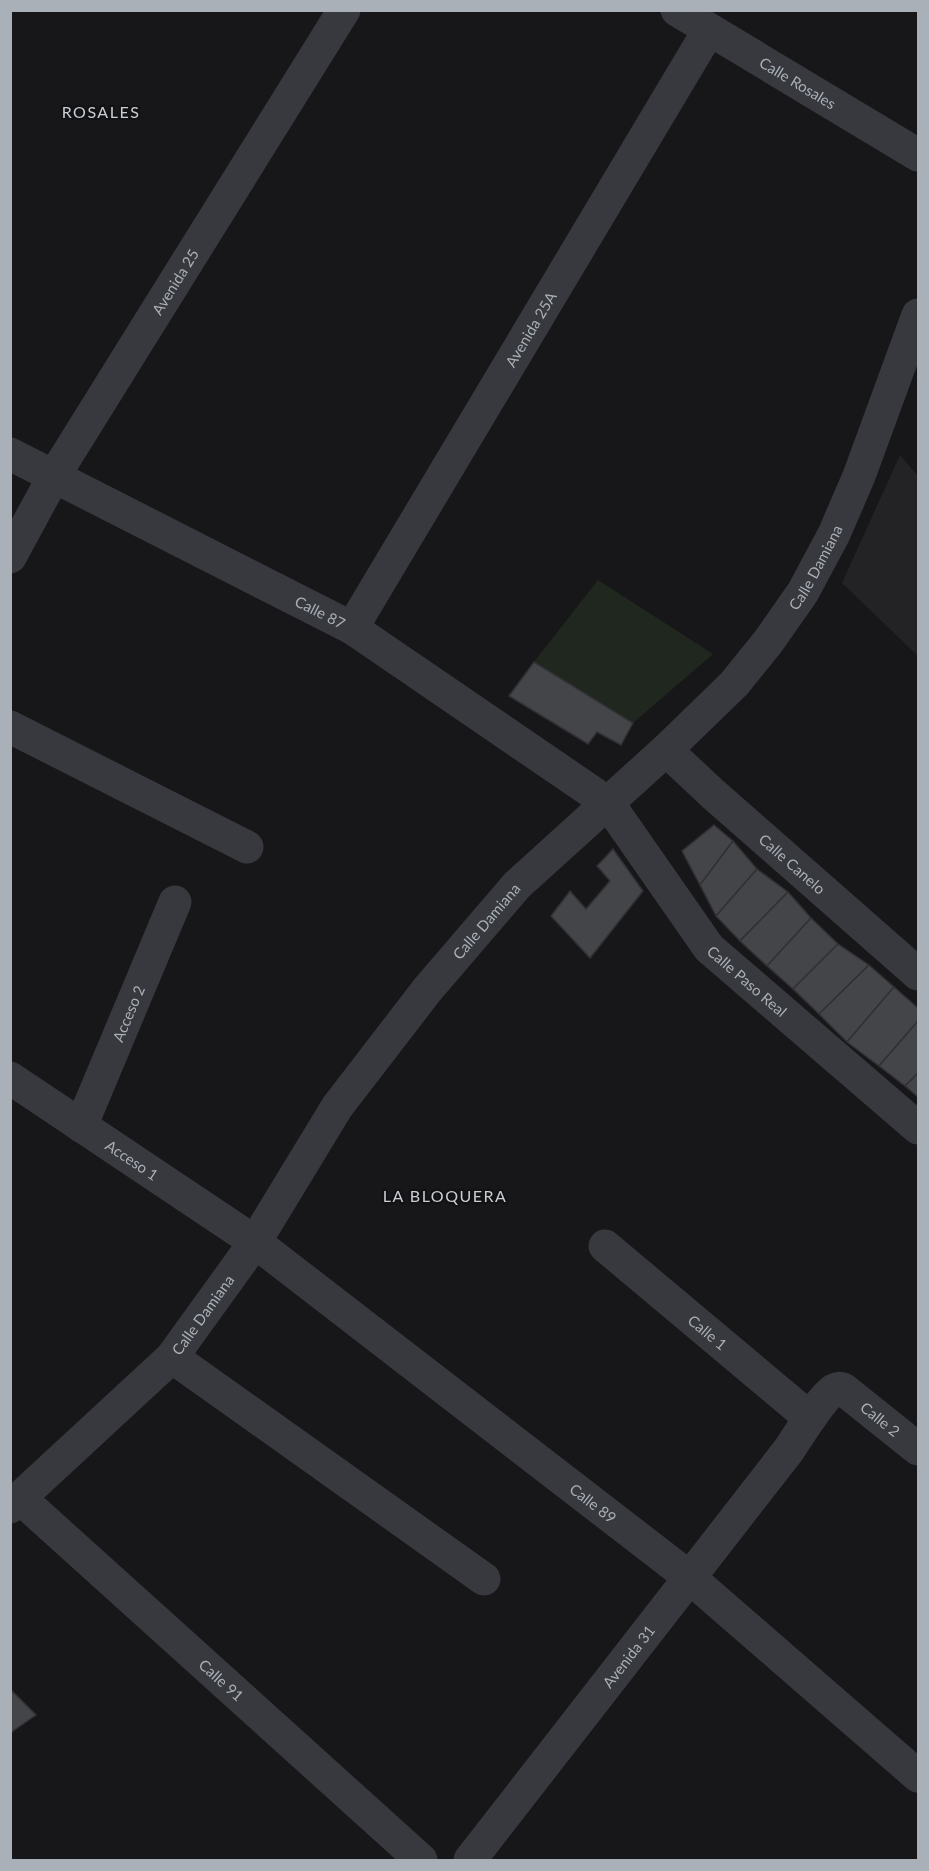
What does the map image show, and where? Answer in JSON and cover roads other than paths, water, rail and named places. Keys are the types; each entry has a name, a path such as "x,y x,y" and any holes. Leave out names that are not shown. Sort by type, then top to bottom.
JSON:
{"street":[{"name":"Avenida 25","path":"10,557 54,476 344,10"},
{"name":"Calle Rosales","path":"677,10 918,155"},
{"name":"Avenida 25A","path":"352,628 710,30"},
{"name":"Calle Damiana","path":"16,1503 172,1357 255,1242 337,1107 427,990 517,885 666,750 734,684 768,642 804,592 834,534 859,476 918,315"},
{"name":"Calle 87","path":"10,454 352,628 608,803"},
{"path":"10,727 247,847"},
{"name":"Calle Canelo","path":"666,750 918,974"},
{"name":"Calle Paso Real","path":"608,803 709,948 918,1128"},
{"name":"Acceso 2","path":"81,1126 175,902"},
{"name":"Acceso 1","path":"10,1078 255,1242"},
{"name":"Calle 89","path":"255,1242 689,1577 918,1776"},
{"name":"Calle 1","path":"605,1246 810,1418"},
{"path":"172,1357 484,1579"},
{"name":"Avenida 31","path":"470,1860 788,1451 810,1418 832,1391 838,1388 843,1389"},
{"name":"Calle 2","path":"843,1389 918,1449"},
{"name":"Calle 91","path":"16,1503 421,1860"}],"district":[{"name":"ROSALES","path":"101,111"},
{"name":"LA BLOQUERA","path":"445,1195"}]}
